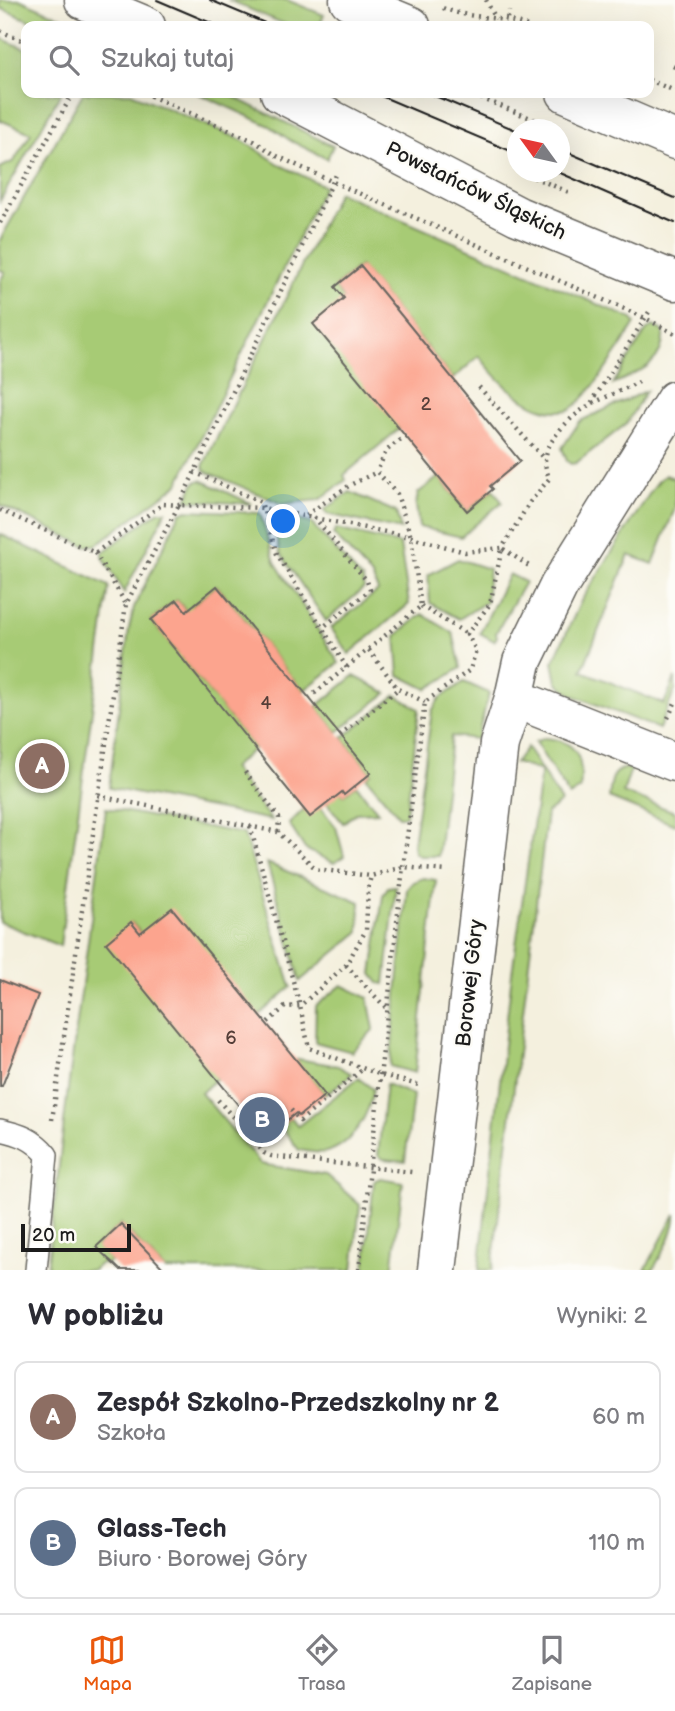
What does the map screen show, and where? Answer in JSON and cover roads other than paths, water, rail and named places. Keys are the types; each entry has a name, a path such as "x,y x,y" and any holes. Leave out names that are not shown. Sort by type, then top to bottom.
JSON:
{"street":[{"path":"84,0 134,21"},
{"path":"349,0 423,16"},
{"name":"Powstańców Śląskich","path":"291,98 519,216 675,281"},
{"path":"578,98 675,140"},
{"name":"Borowej Góry","path":"438,1270 499,744 522,662 662,389"},
{"path":"514,698 675,762"}],"lane":[{"path":"0,1130 37,1142 47,1155 36,1270"}],"tram line":[{"path":"157,0 206,21"},
{"path":"210,0 260,21"},
{"path":"386,98 507,149"},
{"path":"440,98 507,126"},
{"path":"570,153 675,198"},
{"path":"570,177 675,223"}],"place":[{"name":"Zespół Szkolno-Przedszkolny nr 2","path":"42,766"},
{"name":"Glass-Tech","path":"262,1120"}]}
